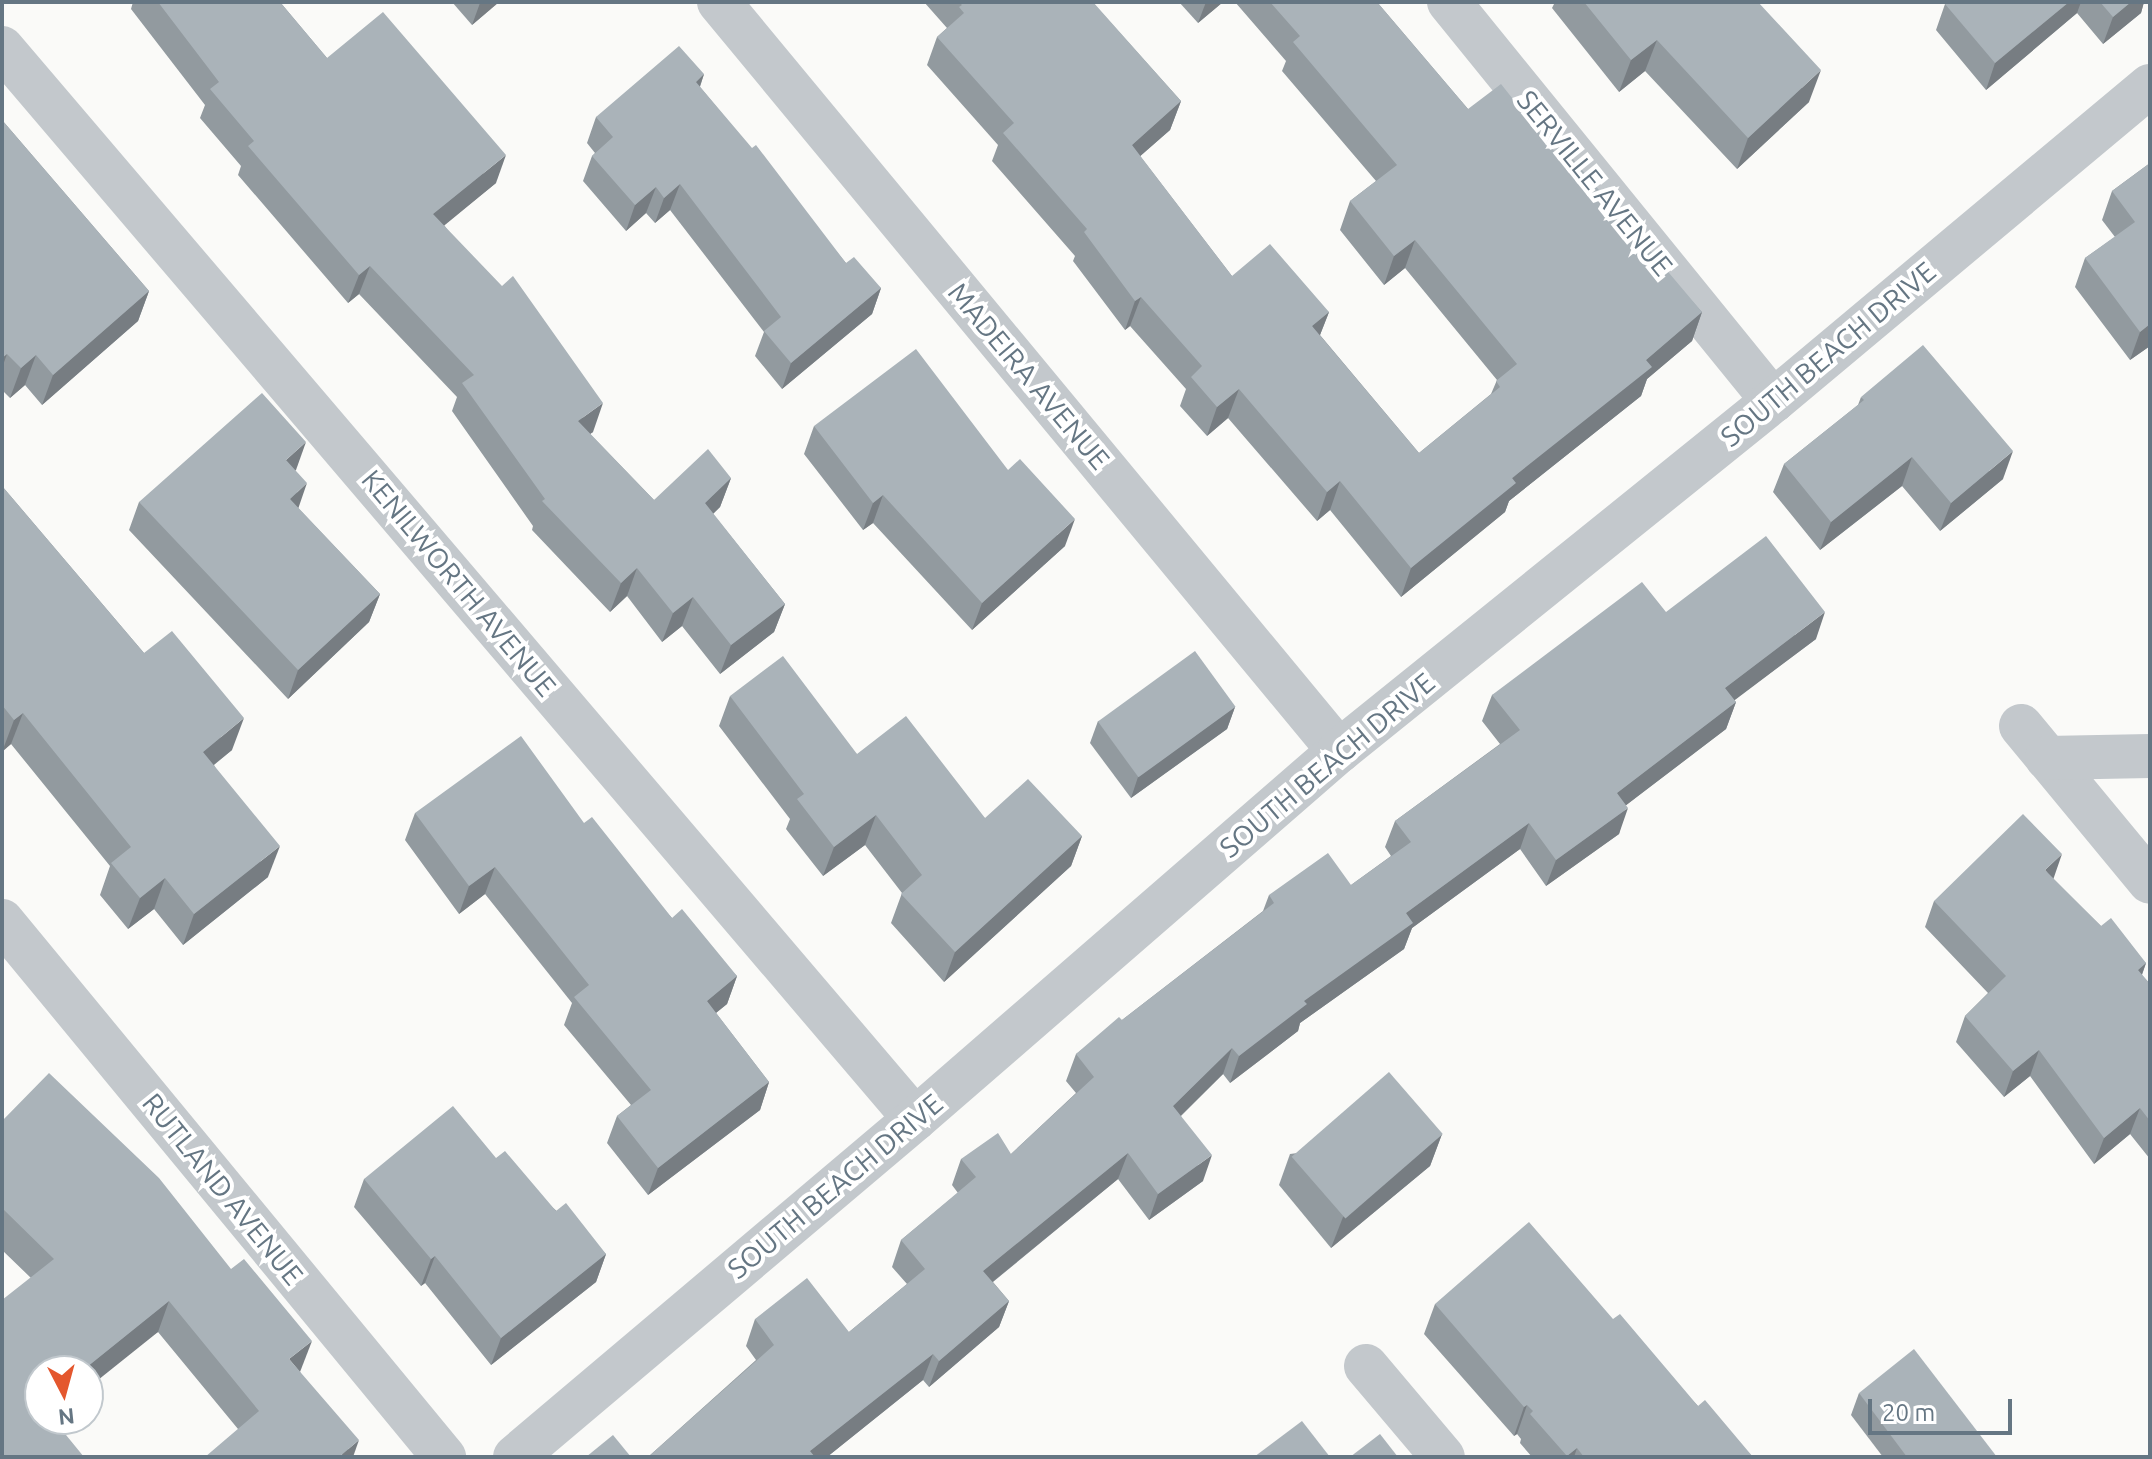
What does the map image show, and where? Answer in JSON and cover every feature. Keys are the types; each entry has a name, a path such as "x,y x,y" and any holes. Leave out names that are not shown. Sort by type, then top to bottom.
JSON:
{"street":[{"name":"MADEIRA AVENUE","path":"719,2 1339,751"},
{"name":"SERVILLE AVENUE","path":"1449,2 1773,401"},
{"name":"KENILWORTH AVENUE","path":"2,48 915,1119"},
{"name":"SOUTH BEACH DRIVE","path":"515,1457 915,1119 1339,751 1773,401 2150,86"},
{"path":"2150,756 2034,742 2150,882"},
{"name":"RUTLAND AVENUE","path":"2,921 444,1457"},
{"path":"1366,1366 1443,1457"}],"building":[{"path":"158,2 280,2 327,58 383,12 506,155 433,214 502,286 513,276 603,403 578,421 654,500 708,449 731,478 705,503 785,604 731,645 693,597 673,613 637,568 621,583 542,501 545,499 462,383 474,375 370,266 359,275 248,146 254,141 210,89 219,82"},
{"path":"959,2 1093,2 1181,101 1132,145 1232,276 1270,244 1329,312 1312,326 1419,453 1500,387 1496,381 1517,364 1415,240 1394,256 1350,201 1397,165 1293,42 1300,36 1270,2 1377,2 1468,109 1501,84 1554,151 1561,145 1702,312 1646,360 1652,367 1512,478 1516,483 1411,568 1340,481 1327,492 1239,389 1217,407 1191,377 1202,366 1141,297 1135,301 1084,232 1087,229 1003,133 1014,123 937,37 964,13"},
{"path":"1584,2 1758,2 1821,70 1748,138 1657,40 1631,60"},
{"path":"2069,2 1995,63 1945,4"},
{"path":"2100,2 2131,2 2113,17"},
{"path":"679,46 704,74 696,82 752,148 756,145 846,263 854,257 881,288 791,363 764,331 781,317 680,184 664,198 656,187 635,205 592,156 613,137 596,117"},
{"path":"2,120 149,291 53,375 36,355 21,368 7,354 2,358"},
{"path":"2150,163 2150,324 2140,332 2085,258 2135,222 2112,191"},
{"path":"1923,345 2013,451 1951,503 1912,457 1831,522 1784,464 1864,400 1861,397"},
{"path":"916,349 1008,470 1020,459 1075,519 982,603 883,495 873,503 814,426"},
{"path":"262,393 306,442 286,460 307,483 290,499 380,594 298,670 139,502"},
{"path":"2,486 144,653 172,631 244,718 203,752 280,846 194,914 165,878 140,898 111,863 131,847 23,713 14,720 2,705"},
{"path":"1766,536 1825,612 1725,688 1736,702 1617,793 1628,808 1556,860 1529,823 1406,913 1413,923 1304,1001 1307,1004 1239,1056 1232,1048 1173,1106 1212,1155 1158,1194 1128,1153 983,1271 1009,1301 939,1361 933,1354 810,1451 815,1457 648,1457 774,1345 755,1319 807,1278 849,1332 925,1269 901,1240 976,1177 961,1159 998,1133 1011,1154 1094,1077 1076,1054 1119,1017 1122,1020 1274,903 1269,895 1328,853 1351,885 1411,842 1395,821 1520,730 1492,695 1642,582 1666,612"},
{"path":"1195,651 1236,707 1138,777 1098,722"},
{"path":"783,656 857,754 906,716 985,818 1028,779 1082,836 955,952 901,894 922,875 876,815 834,847 797,799 804,794 730,696"},
{"path":"521,736 584,823 592,817 672,918 682,909 737,976 707,1001 769,1082 658,1168 617,1116 651,1090 574,997 589,985 495,867 469,886 415,813"},
{"path":"2023,814 2062,854 2045,870 2101,926 2111,918 2146,963 2138,970 2150,984 2150,1121 2140,1108 2104,1138 2039,1050 2013,1071 1965,1016 2006,976 1934,901"},
{"path":"1389,1072 1443,1134 1345,1219 1292,1157"},
{"path":"49,1073 159,1178 231,1269 244,1259 312,1341 289,1359 359,1440 339,1457 205,1457 259,1411 169,1301 102,1355 24,1355 24,1435 66,1435 84,1457 2,1457 2,1300 54,1259 2,1208 2,1121"},
{"path":"453,1106 496,1158 505,1151 556,1211 566,1203 606,1254 501,1338 435,1256 431,1259 364,1179"},
{"path":"1529,1222 1613,1319 1620,1314 1698,1406 1705,1400 1753,1457 1584,1457 1577,1448 1567,1456 1530,1414 1533,1411 1527,1405 1524,1407 1435,1304"},
{"path":"1914,1349 1997,1457 1907,1457 1859,1393"},
{"path":"1302,1421 1330,1457 1254,1457"},
{"path":"1380,1434 1398,1457 1350,1457"},
{"path":"613,1435 631,1457 586,1457"}]}
